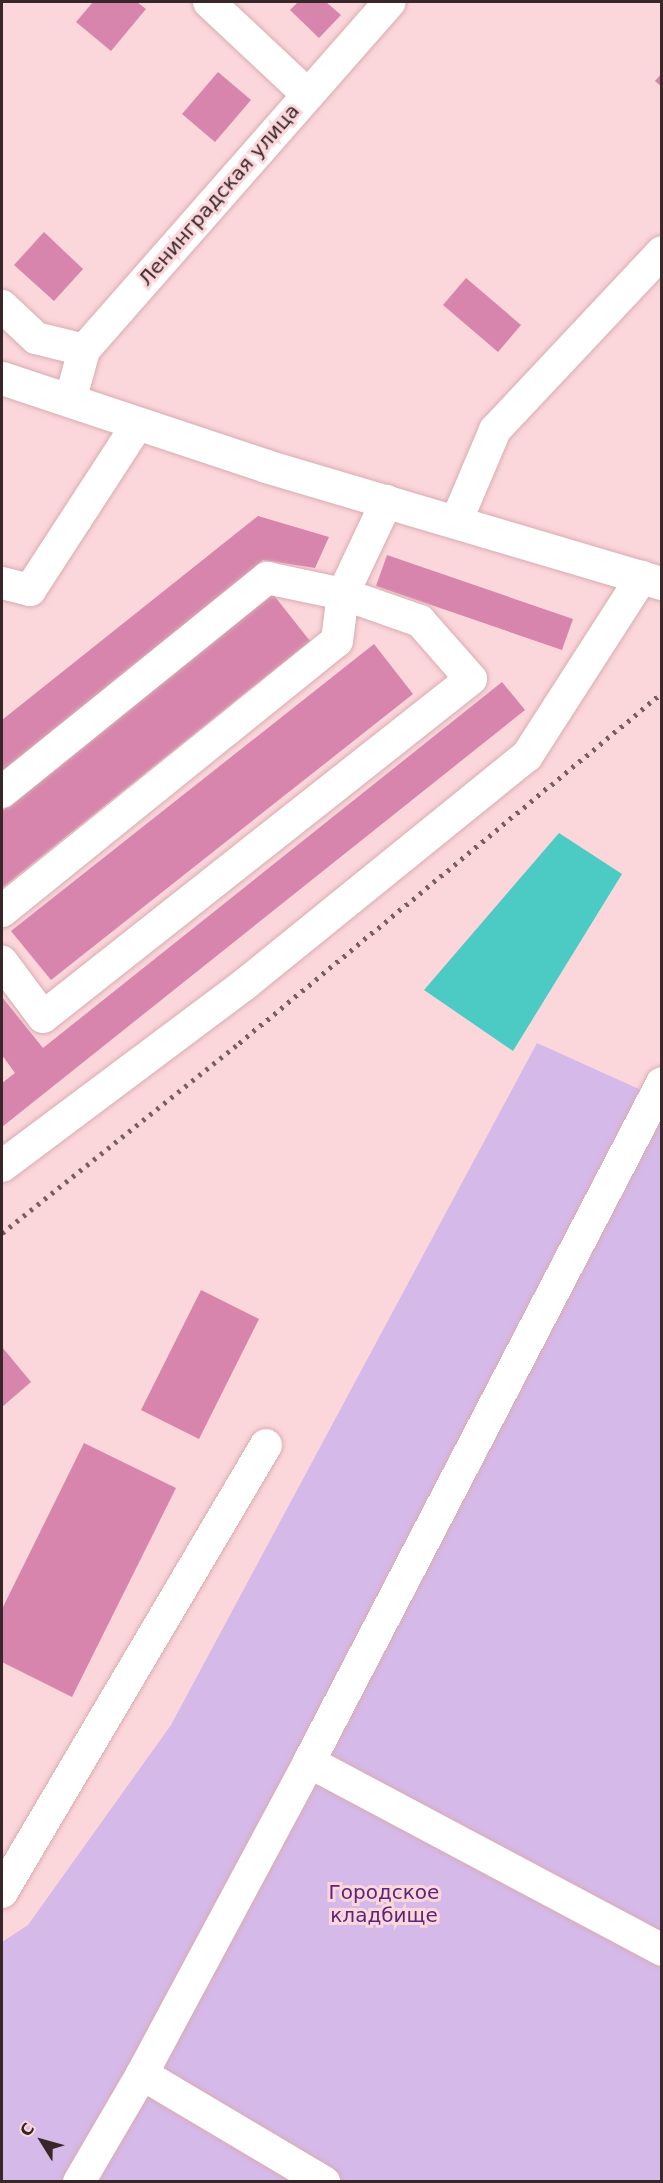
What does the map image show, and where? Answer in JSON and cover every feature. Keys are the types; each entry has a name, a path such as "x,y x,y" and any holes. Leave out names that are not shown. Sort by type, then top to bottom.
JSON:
{"main road":[{"path":"2,378 138,424 652,580"}],"street":[{"path":"209,2 307,94"},
{"name":"Ленинградская улица","path":"70,401 84,350 390,2"},
{"path":"456,522 495,430 662,252"},
{"path":"2,306 36,338 84,350"},
{"path":"2,583 30,590 138,424"},
{"path":"2,911 337,641 343,594 387,501"},
{"path":"2,792 267,578 343,594 420,621 471,679 42,1017 2,962"},
{"path":"2,1166 246,984 526,756 652,580"},
{"path":"79,2181 142,2074 309,1762 662,1083"},
{"path":"2,1892 266,1445"},
{"path":"309,1762 662,1950"},
{"path":"142,2074 324,2181"}],"green space":[{"name":"Городское кладбище","path":"537,1043 661,1099 661,2181 2,2182 2,1942 28,1925 171,1725"}],"water":[{"path":"559,833 622,874 513,1051 424,990"}],"building":[{"path":"93,2 137,2 146,9 111,51 76,22"},
{"path":"298,2 326,2 341,15 319,38 290,10"},
{"path":"218,72 251,100 215,142 182,114"},
{"path":"662,73 662,87 655,81"},
{"path":"44,232 83,269 54,301 14,265"},
{"path":"466,278 521,325 498,352 443,305"},
{"path":"258,516 329,537 315,568 263,560 2,774 2,720"},
{"path":"387,555 573,619 562,650 376,586"},
{"path":"272,593 310,641 2,888 2,811"},
{"path":"374,644 413,694 51,980 11,931"},
{"path":"502,682 525,710 2,1127 2,1083 15,1073 2,1055 2,997 43,1048"},
{"path":"201,1290 259,1319 199,1439 141,1410"},
{"path":"2,1347 31,1382 2,1407"},
{"path":"84,1443 176,1488 72,1697 2,1662 2,1609"}],"railway":[{"path":"2,1233 239,1043 662,693"}]}
